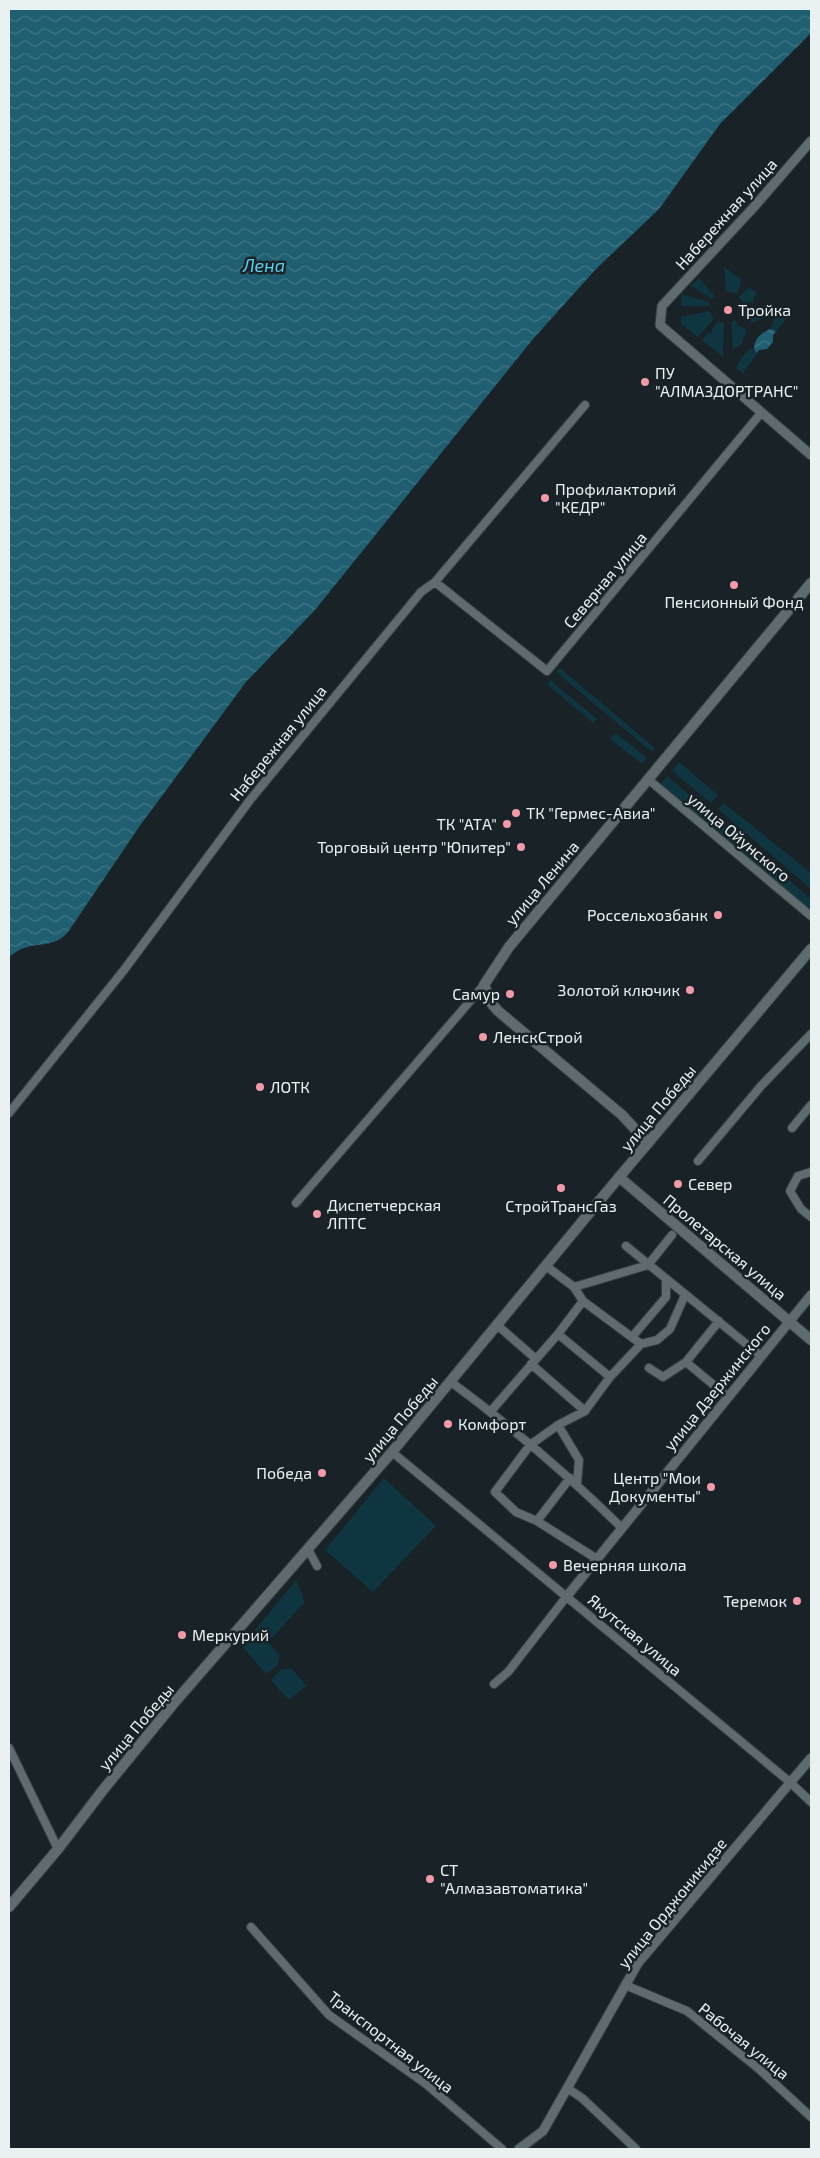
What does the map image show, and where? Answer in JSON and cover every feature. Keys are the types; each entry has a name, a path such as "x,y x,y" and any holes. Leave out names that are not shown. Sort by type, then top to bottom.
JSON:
{"main road":[{"name":"улица Ленина","path":"484,985 509,947 811,583"},
{"name":"улица Победы","path":"9,1907 58,1849 174,1703 392,1452 619,1177 811,949"},
{"path":"484,985 492,1004 498,1011 622,1115 648,1143"},
{"name":"Пролетарская улица","path":"619,1177 811,1340"}],"street":[{"name":"Набережная улица","path":"761,413 660,325 659,316 662,306 753,208 811,140"},
{"name":"Набережная улица","path":"9,1113 106,993 222,838 310,725 421,592 436,582 585,405"},
{"path":"761,413 811,455"},
{"name":"Северная улица","path":"436,582 547,671 761,413"},
{"name":"улица Ойунского","path":"649,780 811,916"},
{"name":"улица Ленина","path":"296,1203 484,985"},
{"path":"698,1161 761,1086 811,1034"},
{"path":"792,1128 811,1106"},
{"path":"811,1172 798,1176 790,1191 800,1209 811,1218"},
{"path":"574,1287 648,1264 672,1235"},
{"path":"626,1246 761,1356"},
{"path":"546,1266 574,1287 583,1301 641,1344"},
{"path":"632,1337 666,1297 666,1280"},
{"path":"597,1559 538,1521 516,1512 495,1492 530,1445 558,1425 585,1411 610,1377 641,1344 657,1340 670,1329 685,1295"},
{"name":"улица Дзержинского","path":"494,1684 508,1672 811,1295"},
{"path":"491,1411 558,1334 583,1301"},
{"path":"649,1368 664,1378 686,1362 719,1321"},
{"path":"497,1325 585,1411"},
{"path":"558,1334 610,1377"},
{"path":"686,1362 728,1397"},
{"path":"451,1382 491,1411 570,1478 622,1528"},
{"path":"558,1425 579,1460 577,1484"},
{"name":"Якутская улица","path":"392,1452 792,1783 811,1802"},
{"path":"538,1521 570,1478"},
{"path":"308,1550 317,1566"},
{"path":"9,1748 58,1849"},
{"name":"улица Орджоникидзе","path":"519,2149 543,2131 638,1963 792,1783 811,1758"},
{"name":"Транспортная улица","path":"251,1927 329,2015 426,2084 502,2149"},
{"name":"Рабочая улица","path":"625,1985 687,2011 759,2068 811,2117"},
{"path":"567,2088 582,2098 636,2149"}],"shaded area":[{"path":"724,267 742,280 737,294 726,291"},
{"path":"699,278 715,297 712,299 691,286"},
{"path":"749,287 756,292 753,302 743,303 739,297"},
{"path":"682,294 709,302 709,306 681,306"},
{"path":"741,309 768,309 770,314 752,323 750,318 741,316"},
{"path":"709,311 714,319 698,337 681,324 681,317"},
{"path":"782,313 788,317 776,331 770,329 775,318"},
{"path":"736,320 737,325 747,330 742,343 733,350 731,322"},
{"path":"718,321 724,324 723,357 702,340 707,334 712,332"},
{"path":"751,348 758,353 743,373 736,368 742,357"},
{"path":"560,668 655,748 652,752 556,672"},
{"path":"550,680 597,719 593,723 547,684"},
{"path":"616,733 647,758 642,764 610,739"},
{"path":"679,762 718,795 711,803 672,771"},
{"path":"667,776 811,899 811,913 660,785"},
{"path":"724,803 811,873 811,889 718,809"},
{"path":"384,1478 436,1526 373,1592 325,1550"},
{"path":"296,1580 305,1602 268,1642 280,1656 277,1666 266,1674 242,1646"},
{"path":"291,1668 307,1686 288,1700 271,1680 280,1670"}],"water":[{"name":"Лена","path":"9,9 811,9 811,33 720,124 659,209 597,268 533,339 315,610 246,682 139,827 68,932 59,940 24,948 9,957"},
{"path":"770,329 776,331 773,335 773,342 767,349 759,350 756,353 754,348 757,339 761,334"}],"place":[{"name":"Тройка","path":"728,310"},
{"name":"ПУ \"АЛМАЗДОРТРАНС\"","path":"645,382"},
{"name":"Профилакторий \"КЕДР\"","path":"545,498"},
{"name":"Пенсионный Фонд","path":"734,585"},
{"name":"ТК \"Гермес-Авиа\"","path":"516,813"},
{"name":"ТК \"АТА\"","path":"507,824"},
{"name":"Торговый центр \"Юпитер\"","path":"521,847"},
{"name":"Россельхозбанк","path":"718,915"},
{"name":"Золотой ключик","path":"690,990"},
{"name":"Самур","path":"510,994"},
{"name":"ЛенскСтрой","path":"483,1037"},
{"name":"ЛОТК","path":"260,1087"},
{"name":"Север","path":"678,1184"},
{"name":"СтройТрансГаз","path":"561,1188"},
{"name":"Диспетчерская ЛПТС","path":"317,1214"},
{"name":"Комфорт","path":"448,1424"},
{"name":"Победа","path":"322,1473"},
{"name":"Центр \"Мои Документы\"","path":"711,1487"},
{"name":"Вечерняя школа","path":"553,1565"},
{"name":"Теремок","path":"797,1601"},
{"name":"Меркурий","path":"182,1635"},
{"name":"СТ \"Алмазавтоматика\"","path":"430,1879"}]}
